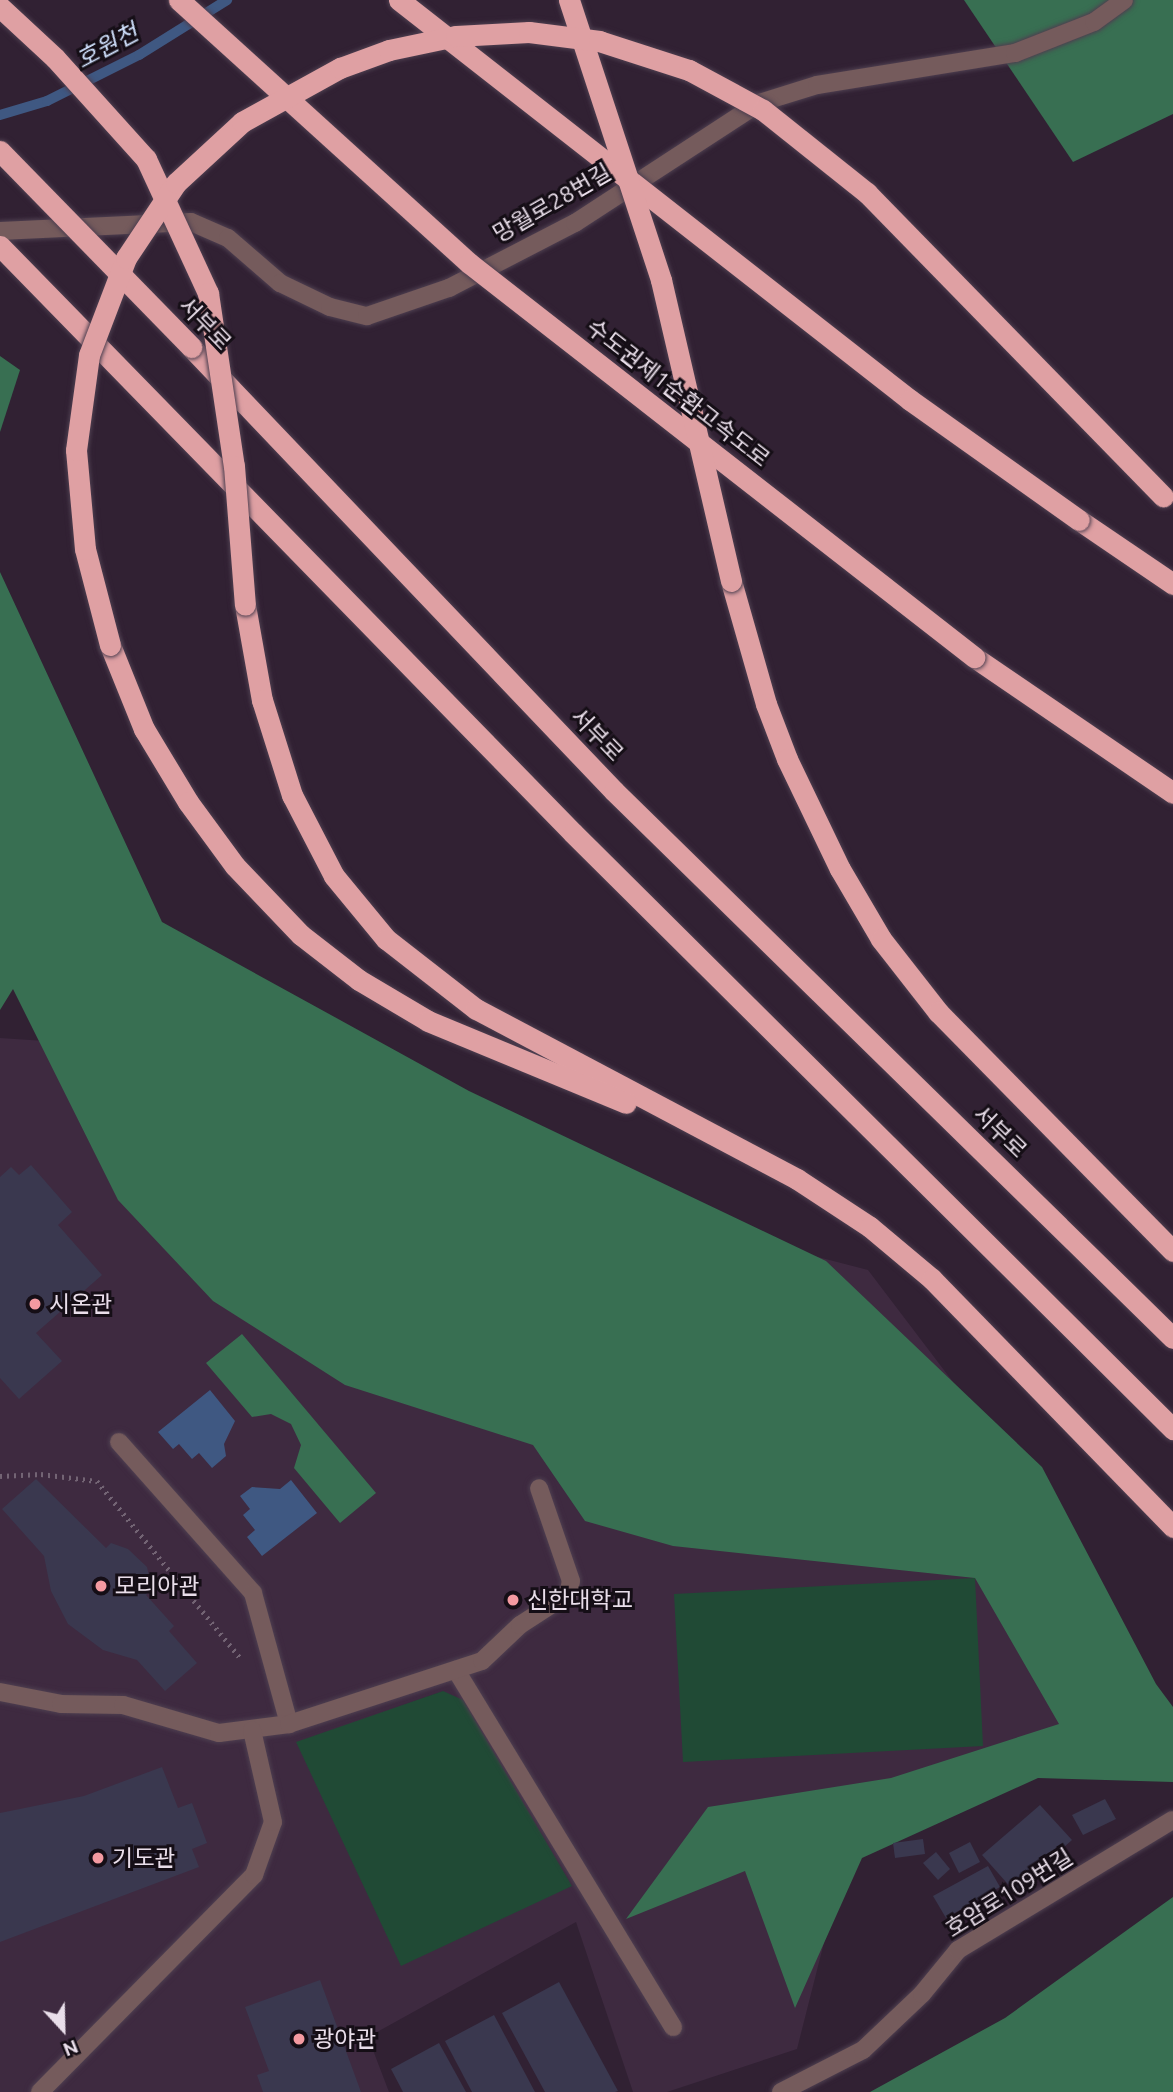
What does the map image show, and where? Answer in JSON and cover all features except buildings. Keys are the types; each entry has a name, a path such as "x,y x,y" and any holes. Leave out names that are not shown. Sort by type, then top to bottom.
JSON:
{"highway":[{"name":"수도권제1순환고속도로","path":"179,0 469,263 974,657 1173,793"},
{"path":"399,0 899,391 1173,584"},
{"path":"569,0 662,280 731,581 766,704 788,759 840,869 881,939 938,1012 1173,1251"},
{"path":"0,7 55,58 146,159 208,293 234,466 245,605 262,700 292,795 334,876 368,919 416,966 476,1009 708,1135 797,1179 870,1227 922,1270 1173,1527"},
{"path":"708,1135 439,1026 359,980 301,935 249,883 188,802 144,729 110,645 85,549 76,450 89,355 126,258 176,183 242,122 340,68 389,50 456,36 529,32 599,41 689,70 762,110 867,193 1168,501"},
{"name":"서부로","path":"0,150 614,791 1173,1338"},
{"path":"0,246 573,833 1173,1430"}],"street":[{"name":"망월로28번길","path":"0,231 191,222 228,237 281,283 330,307 368,316 449,288 575,223 759,103 817,85 1015,53 1094,22 1124,0"},
{"path":"119,1442 253,1593 289,1724"},
{"path":"0,1692 61,1704 123,1705 219,1733 289,1724 482,1661 520,1625 568,1594 571,1581 539,1488"},
{"path":"456,1670 673,2027"},
{"path":"40,2092 254,1875 273,1822 252,1730"},
{"name":"호암로109번길","path":"780,2092 863,2050 922,1994 958,1951 1173,1820"}],"path":[{"path":"0,1476 41,1474 97,1481 244,1661"}],"shaded area":[{"name":"신한대학교","path":"0,1038 135,1047 617,1205 868,1270 969,1403 1070,1750 847,1852 797,2049 667,2092 633,2092 576,1922 368,2037 389,2092 0,2092"}],"green space":[{"path":"964,0 1173,0 1173,114 1073,162"},
{"path":"0,356 20,370 0,432"},
{"path":"0,572 162,922 469,1091 826,1261 1042,1467 1156,1684 1173,1707 1173,1782 1038,1778 862,1858 795,2008 745,1871 626,1919 708,1807 891,1778 1059,1724 975,1578 673,1546 585,1521 533,1445 345,1385 213,1301 118,1200 13,989 0,1010"},
{"path":"242,1334 376,1493 340,1523 294,1468 301,1445 291,1424 271,1414 252,1417 206,1363"},
{"path":"975,1578 983,1746 683,1762 674,1594"},
{"path":"443,1691 463,1700 572,1886 401,1966 296,1742"},
{"path":"1173,1897 1173,2092 870,2092 1005,2018"}],"water":[{"path":"210,1390 235,1421 224,1444 226,1456 212,1468 199,1453 192,1459 179,1444 173,1449 158,1432"},
{"path":"291,1480 317,1513 262,1556 247,1537 255,1530 243,1515 250,1509 240,1496 252,1487 280,1489"}],"waterway":[{"name":"호원천","path":"0,115 47,101 139,55 227,0"}],"place":[{"name":"시온관","path":"35,1304"},
{"name":"모리아관","path":"101,1586"},
{"name":"신한대학교","path":"513,1600"},
{"name":"기도관","path":"98,1858"},
{"name":"광야관","path":"299,2039"}]}
